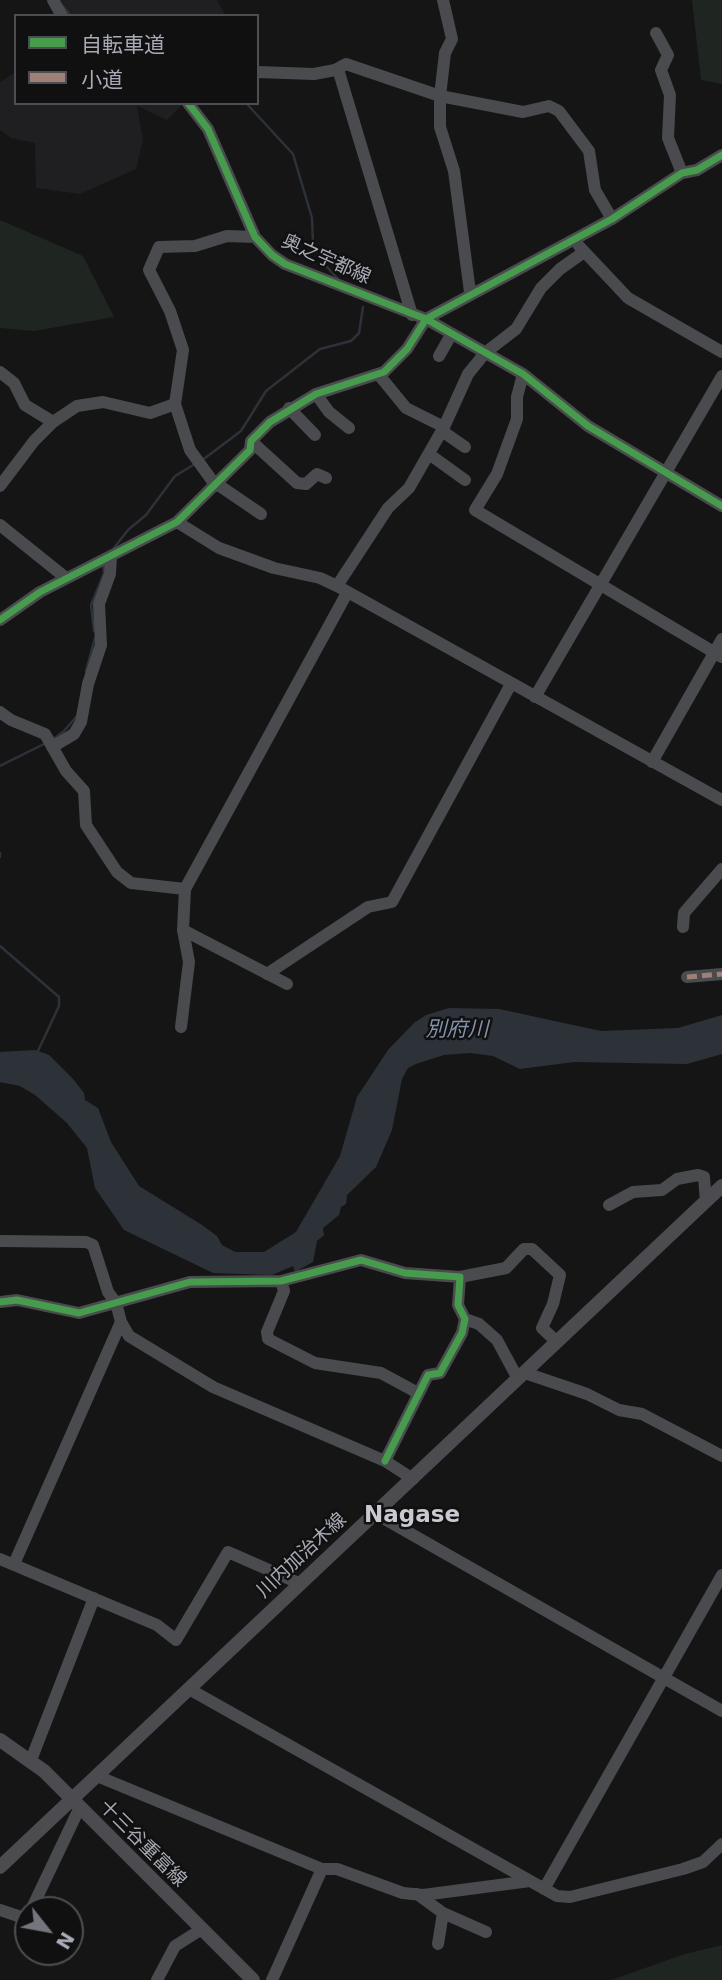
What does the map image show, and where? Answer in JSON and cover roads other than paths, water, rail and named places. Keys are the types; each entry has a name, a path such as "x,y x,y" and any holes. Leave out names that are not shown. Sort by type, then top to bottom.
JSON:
{"main road":[{"name":"川内加治木線","path":"0,1867 75,1805 97,1776 722,1187"},
{"name":"十三谷重富線","path":"0,1740 31,1760 253,1980"}],"street":[{"path":"443,0 452,39 445,54 440,96 440,127 454,171 456,207 470,292"},
{"path":"656,33 668,55 662,70 670,95 668,138 682,173"},
{"path":"259,72 314,74 338,69 346,64 440,96 523,112 549,106 559,111 589,150 595,190 612,219"},
{"path":"338,69 412,315"},
{"name":"奥之宇都線","path":"189,105 208,130 255,237 272,256 285,264 426,319 523,374"},
{"path":"0,620 20,604 66,578 177,522 250,450 251,442 289,408 316,394 379,375 407,349 426,319 470,292 612,219 682,173 697,170 722,156"},
{"path":"255,237 227,236 195,246 159,247 149,270 170,310 183,351 175,404 199,462 216,485 261,513"},
{"path":"574,240 628,298 722,352"},
{"path":"181,1027 189,962 183,930 185,889 342,589 388,508 409,488 429,454 468,374 485,353 516,329 541,288 584,252"},
{"path":"439,356 451,335"},
{"path":"0,372 13,383 25,405 53,422"},
{"path":"718,655 475,510 497,474 517,419 517,397 523,374 587,426 722,506"},
{"path":"379,375 406,408 443,429 465,447"},
{"path":"535,697 722,376"},
{"path":"316,394 329,412 349,428"},
{"path":"0,486 34,441 53,422 77,406 103,402 150,413 175,404"},
{"path":"289,408 315,435"},
{"path":"251,442 297,482 306,484 317,474 326,478"},
{"path":"429,454 466,480"},
{"path":"177,522 219,548 274,568 320,578 342,589 722,800"},
{"path":"0,525 66,578"},
{"path":"49,742 74,734 81,723 88,684 101,645 99,604 110,574 111,556"},
{"path":"652,762 718,655 722,639"},
{"path":"267,974 368,907 392,902 511,684"},
{"path":"0,712 49,742 66,771 84,791 86,825 117,872 131,883 185,889"},
{"path":"683,927 684,913 722,869"},
{"path":"183,930 288,984"},
{"path":"687,976 722,974"},
{"path":"609,1205 633,1192 662,1190 677,1179 698,1175 704,1177 706,1202"},
{"path":"0,1241 86,1242 93,1245 108,1292 116,1303 121,1322 129,1336 213,1387 385,1461 412,1479"},
{"path":"0,1302 17,1300 79,1313 190,1282 281,1281 361,1260 405,1273 460,1277 506,1268 524,1250 532,1249 560,1275 553,1304 542,1328 556,1342"},
{"path":"385,1461 428,1376 440,1373 462,1334 465,1319 458,1305 460,1277"},
{"path":"281,1281 284,1291 267,1332 268,1339 315,1363 382,1373 418,1393"},
{"path":"465,1319 479,1324 497,1340 522,1376 587,1394 619,1410 642,1414 722,1456"},
{"path":"14,1564 121,1322"},
{"path":"376,1514 722,1712"},
{"path":"0,1559 157,1625 176,1640 228,1552 301,1584"},
{"path":"544,1889 722,1575"},
{"path":"31,1760 94,1598"},
{"path":"189,1689 557,1896 570,1897 682,1869 703,1862 722,1844"},
{"path":"97,1776 321,1868 337,1869 403,1893 417,1894 530,1881"},
{"path":"37,1896 75,1805"},
{"path":"272,1980 321,1868"},
{"path":"417,1894 443,1913 486,1932"},
{"path":"438,1944 443,1913"},
{"path":"157,1980 175,1946 202,1929"}],"water":[{"name":"別府川","path":"449,1008 499,1009 601,1031 678,1028 722,1015 722,1054 687,1064 574,1062 520,1069 493,1056 470,1053 444,1055 416,1064 408,1068 402,1079 392,1130 376,1167 347,1195 346,1204 341,1207 339,1215 323,1228 324,1235 317,1241 313,1262 295,1272 293,1266 272,1275 213,1273 124,1230 95,1188 87,1148 67,1123 35,1095 20,1086 0,1082 0,1052 35,1050 49,1055 73,1079 84,1093 85,1100 98,1108 111,1142 139,1186 202,1225 217,1236 222,1245 235,1252 264,1252 296,1232 340,1156 357,1097 388,1050 414,1023 426,1015"}],"waterway":[{"path":"63,6 69,14"},
{"path":"248,105 293,154 312,218 313,243 326,266 339,280"},
{"path":"201,461 241,431 266,391 320,349 351,341 359,333 363,307"},
{"path":"114,548 128,530 146,515 175,476 195,464"},
{"path":"94,631 91,605 104,573 103,563"},
{"path":"86,671 95,638"},
{"path":"52,740 77,716"},
{"path":"0,766 46,743"},
{"path":"0,946 59,997 59,1006 37,1053"}],"district":[{"name":"Nagase","path":"412,1516"}]}
